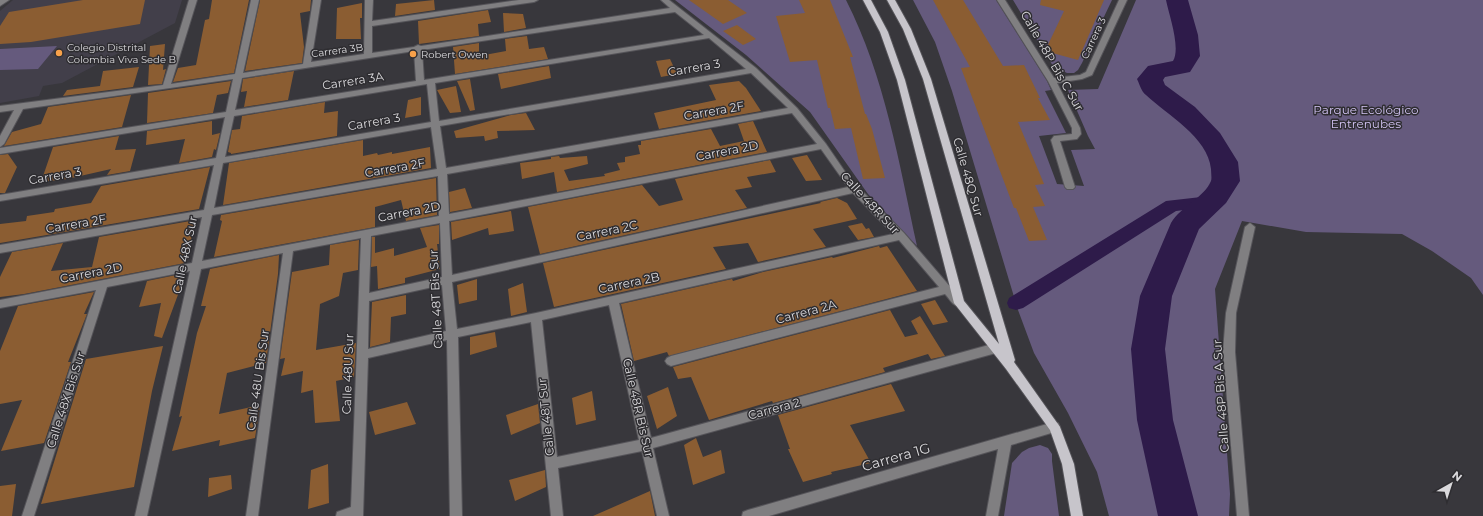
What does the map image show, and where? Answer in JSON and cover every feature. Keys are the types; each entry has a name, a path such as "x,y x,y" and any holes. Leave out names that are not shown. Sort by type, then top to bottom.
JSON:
{"main road":[{"path":"867,0 884,32 901,80 960,303"},
{"name":"Calle 48Q Sur","path":"891,0 907,29 926,79 1010,366"},
{"name":"Calle 48R Sur","path":"960,303 1010,366 1054,427 1068,464 1077,516"}],"street":[{"path":"0,4 5,0"},
{"path":"166,87 193,0"},
{"name":"Calle 48X Sur","path":"141,516 255,0"},
{"path":"307,65 317,0"},
{"path":"368,56 369,0"},
{"path":"369,24 534,0"},
{"name":"Calle 48R Sur","path":"665,0 753,70 794,110 823,146 847,181 902,236 960,303"},
{"name":"Calle 48P Bis C Sur","path":"1001,0 1052,82 1076,128 1077,134 1074,137 1057,138 1055,140 1070,187"},
{"name":"Carrera 3","path":"1052,82 1082,77 1089,73 1123,0"},
{"name":"Carrera 3B","path":"0,109 166,87 677,9"},
{"name":"Carrera 3A","path":"0,151 710,36"},
{"path":"418,48 420,82"},
{"name":"Carrera 3","path":"0,198 753,70"},
{"name":"Calle 48T Bis Sur","path":"431,80 434,124 442,172 447,279 452,334 456,516"},
{"path":"0,144 20,106"},
{"name":"Carrera 2F","path":"0,249 794,110"},
{"name":"Carrera 2D","path":"1,307 103,284 823,146"},
{"name":"Carrera 2C","path":"364,298 855,189"},
{"name":"Calle 48P Bis A Sur","path":"1243,516 1229,352 1231,314 1250,227"},
{"name":"Calle 48U Sur","path":"357,514 366,234"},
{"name":"Carrera 2B","path":"362,355 902,236"},
{"name":"Calle 48U Bis Sur","path":"252,516 289,248"},
{"name":"Calle 48X Bis Sur","path":"28,516 103,284"},
{"name":"Carrera 2A","path":"671,361 947,289"},
{"name":"Calle 48R Bis Sur","path":"613,300 663,516"},
{"name":"Calle 48T Sur","path":"536,317 557,516"},
{"name":"Carrera 2","path":"551,464 647,444 996,348"},
{"name":"Carrera 1G","path":"748,516 1054,427"},
{"path":"992,516 1005,442"},
{"path":"342,516 357,514"}],"shaded area":[{"name":"Colegio Distrital Colombia Viva Sede B","path":"13,0 182,0 175,23 62,83 43,86 39,96 0,103 0,11"}],"green space":[{"path":"675,0 846,0 860,29 881,90 897,152 917,246 868,194 810,112 746,55"},
{"name":"Parque Ecológico Entrenubes","path":"913,0 996,0 1047,81 1051,90 1045,91 1066,133 1039,136 1057,184 1084,186 1071,150 1095,149 1068,90 1098,89 1136,0 1483,0 1483,295 1471,278 1432,251 1402,234 1306,232 1242,221 1215,289 1230,494 1229,516 1109,516 1097,472 1068,413 1034,353 1018,310 952,91 935,42"},
{"path":"1013,0 1112,0 1078,70 1074,73 1067,73 1053,66"},
{"path":"57,46 38,69 0,70 0,49"},
{"path":"1040,445 1048,448 1052,454 1059,516 1004,516 1012,463 1022,452"}],"building":[{"path":"83,0 145,0 140,24 31,42 0,44 0,26 9,12"},
{"path":"212,0 249,0 234,73 173,82 178,68 196,65 205,20 209,19"},
{"path":"260,0 311,0 310,11 300,13 304,47 302,63 245,71"},
{"path":"434,0 435,10 395,16 396,4"},
{"path":"689,0 728,0 747,13 723,24"},
{"path":"799,0 830,0 853,57 850,57 865,114 872,129 885,178 863,179 851,128 835,129 830,108 828,108 817,60 790,62 776,16 805,13"},
{"path":"933,0 963,0 1003,66 1024,65 1040,98 1038,98 1050,120 1018,122 1044,184 1035,185 1045,206 1033,207 1047,240 1029,241 1016,208 1014,208 961,68 970,67"},
{"path":"1041,0 1104,0 1078,60 1045,51 1064,11 1040,5"},
{"path":"362,3 362,18 360,18 361,39 336,39 337,8"},
{"path":"488,10 491,22 478,24 479,36 419,44 418,21"},
{"path":"503,13 523,14 526,28 504,32"},
{"path":"737,25 756,39 743,45 723,31"},
{"path":"527,36 529,49 544,47 548,59 455,74 453,47 479,43 479,56 506,51 505,39"},
{"path":"165,44 163,70 166,69 162,84 148,85 150,46"},
{"path":"670,59 677,74 661,77 656,61"},
{"path":"549,66 551,78 501,89 498,74"},
{"path":"139,67 133,87 63,96 67,90 100,86 103,71"},
{"path":"294,71 288,100 244,107 247,91 241,92 243,79"},
{"path":"470,79 475,110 470,111 457,81"},
{"path":"231,81 228,93 217,95 213,113 147,123 148,93"},
{"path":"739,81 746,88 761,111 659,129 654,113 716,100 709,85"},
{"path":"456,86 461,112 450,113 437,90"},
{"path":"131,95 122,127 4,146 12,132 41,124 48,107"},
{"path":"421,97 421,115 405,118 408,100"},
{"path":"325,102 324,113 338,111 337,136 231,154 228,152 232,130 240,129 242,116"},
{"path":"526,113 535,130 497,131 498,138 485,141 484,136 456,138 454,131 511,115"},
{"path":"212,121 212,135 220,133 216,150 214,149 212,157 179,163 185,139 146,145 147,131"},
{"path":"753,121 767,152 557,192 554,172 522,179 520,163 551,159 551,157 559,156 560,158 587,156 588,164 564,170 569,181 605,176 604,174 620,170 617,163 625,162 625,157 640,154 638,145 641,145 641,141 711,129 720,146 744,141 738,124"},
{"path":"119,136 115,150 136,149 130,171 107,175 111,169 67,179 41,182 53,147"},
{"path":"363,140 363,156 377,153 378,155 392,152 392,154 430,147 431,168 223,205 229,163"},
{"path":"8,154 17,167 5,193 0,193 0,155"},
{"path":"807,155 822,180 806,181 792,158"},
{"path":"770,160 776,172 747,177 752,187 735,190 747,208 540,254 528,207 642,185 659,206 683,200 675,179"},
{"path":"210,167 199,209 0,243 0,224 26,221 27,216 54,212 55,209 91,203 101,186"},
{"path":"436,178 437,215 406,221 401,200 375,207 375,227 214,257 222,221 220,220 221,215"},
{"path":"465,188 472,208 450,212 449,192"},
{"path":"837,198 847,203 857,219 813,229 826,247 758,262 748,243 713,247 726,269 554,307 543,263 821,203 820,202"},
{"path":"511,211 514,231 489,235 488,228 452,240 451,222"},
{"path":"196,220 185,263 24,294 0,297 0,277 12,252 63,243 51,271 92,267 99,237"},
{"path":"862,223 866,229 869,228 874,237 858,240 848,226"},
{"path":"439,225 439,244 437,244 440,269 405,278 405,283 378,289 377,266 371,267 372,237 375,237 375,253 394,248 394,256 427,247 420,228"},
{"path":"359,240 358,270 343,273 339,296 320,304 316,350 356,343 354,377 336,381 340,421 315,423 313,390 301,393 303,371 281,376 285,358 280,359 292,272 329,265 330,245"},
{"path":"879,246 880,248 887,246 917,291 669,356 667,352 634,361 621,304 732,279 733,281 763,272 833,258"},
{"path":"279,255 278,274 266,363 227,373 219,414 260,405 255,438 219,446 220,440 172,451 182,416 179,417 197,333 206,306 201,306 210,269"},
{"path":"186,273 162,338 154,336 161,303 139,307 147,281"},
{"path":"477,279 477,300 459,304 457,285"},
{"path":"523,283 527,312 511,316 508,289"},
{"path":"94,292 84,314 87,314 68,362 71,362 44,443 1,451 22,400 0,404 0,351 18,306"},
{"path":"406,295 406,314 391,317 390,342 370,347 372,302"},
{"path":"935,300 948,322 933,325 921,304"},
{"path":"890,310 905,337 918,334 911,321 920,316 945,356 931,359 928,354 883,368 885,372 773,403 772,401 709,420 691,377 678,379 673,367"},
{"path":"495,332 497,347 470,355 470,337"},
{"path":"163,346 152,391 134,487 41,504 86,359"},
{"path":"891,384 905,411 850,425 871,463 831,472 832,474 803,482 788,449 790,449 778,415"},
{"path":"668,387 677,416 657,429 647,396"},
{"path":"592,391 596,420 576,425 572,398"},
{"path":"407,402 416,424 375,435 369,412"},
{"path":"538,404 540,423 511,435 506,415"},
{"path":"696,438 703,457 721,450 725,473 693,485 684,445"},
{"path":"328,464 329,503 308,509 311,470"},
{"path":"545,470 546,487 515,501 509,480"},
{"path":"231,475 232,489 208,497 209,478"},
{"path":"16,484 12,516 0,516 0,486"},
{"path":"650,491 655,516 593,516"}],"waterway":[{"path":"1177,0 1186,35 1188,56 1181,67 1157,71 1150,79 1154,89 1186,113 1210,139 1224,162 1226,181 1216,196 1186,223 1156,296 1148,349 1155,420 1178,516"},
{"path":"1016,303 1172,205 1210,202"}],"place":[{"name":"Colegio Distrital Colombia Viva Sede B","path":"59,53"},
{"name":"Robert Owen","path":"413,54"}]}
